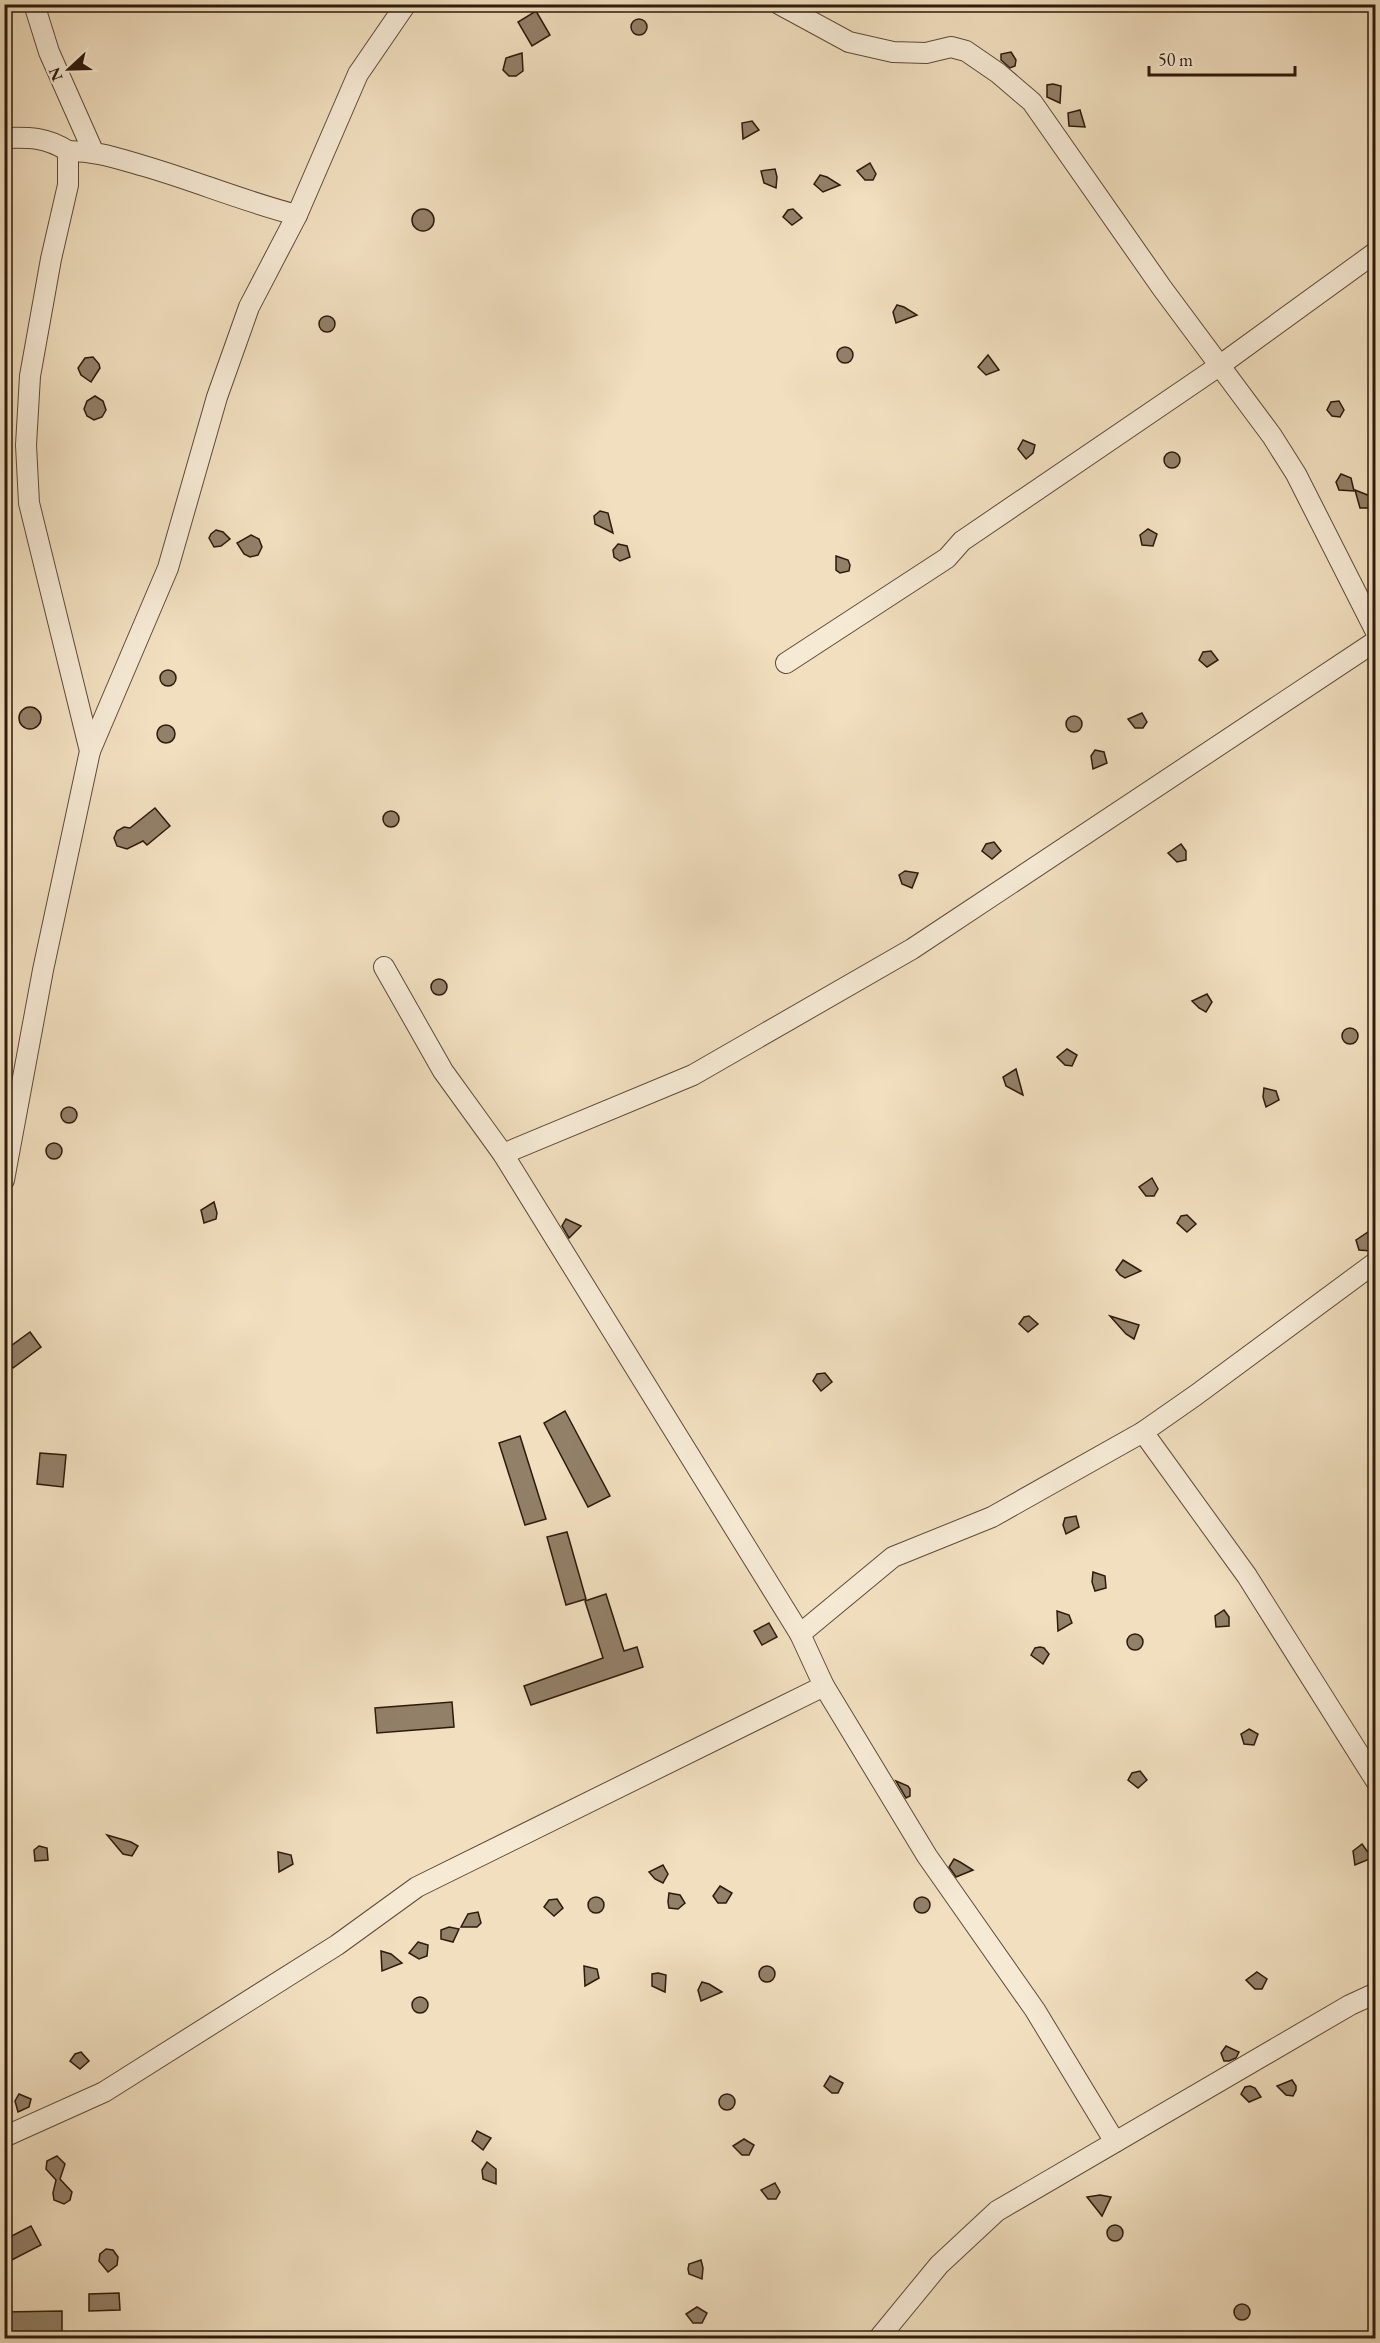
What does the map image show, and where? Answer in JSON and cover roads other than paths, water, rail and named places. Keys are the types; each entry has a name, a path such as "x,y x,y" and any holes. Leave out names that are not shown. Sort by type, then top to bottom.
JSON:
{"street":[{"path":"34,4 49,52 93,151"},
{"path":"4,1180 44,970 90,751 168,568 217,397 249,307 297,215 358,74 406,4"},
{"path":"779,4 849,42 893,52 926,54 951,46 966,51 998,73 1032,102 1162,288 1272,436 1296,474 1376,632"},
{"path":"4,138 27,137 52,141 68,151 93,151 196,181 258,205 297,215"},
{"path":"68,151 68,185 51,259 30,375 26,445 29,503 90,751"},
{"path":"786,663 947,558 963,541 1219,366 1376,252"},
{"path":"503,1154 693,1075 912,949 1376,641"},
{"path":"384,967 443,1071 503,1154 800,1634 824,1686 927,1856 1035,2010 1115,2142"},
{"path":"800,1634 893,1557 992,1517 1143,1432 1376,1262"},
{"path":"1143,1432 1247,1576 1376,1781"},
{"path":"4,2137 104,2092 337,1945 417,1887 824,1686"},
{"path":"879,2338 939,2265 997,2211 1350,2005 1376,1993"}]}
